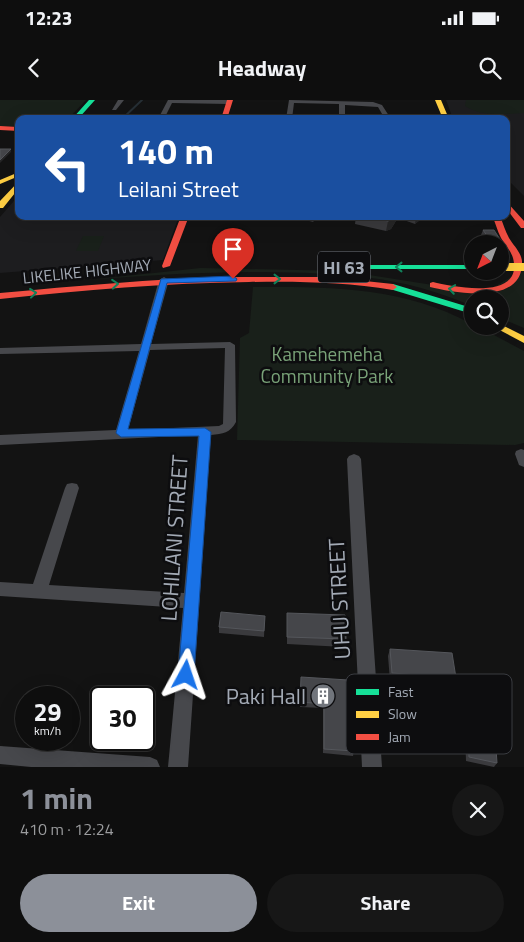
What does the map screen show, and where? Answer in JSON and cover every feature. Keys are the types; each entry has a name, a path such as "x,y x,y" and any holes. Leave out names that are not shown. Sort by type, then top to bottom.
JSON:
{"main road":[{"path":"79,115 92,100"},
{"path":"426,100 432,115"},
{"path":"438,100 444,115"},
{"path":"225,115 230,101"},
{"path":"0,128 15,129"},
{"path":"0,182 15,176"},
{"path":"0,186 15,185"},
{"path":"0,206 15,187"},
{"path":"510,191 524,208"},
{"path":"510,207 524,226"},
{"path":"167,266 184,220"},
{"path":"251,267 346,272 466,291 498,289 514,282 518,277 519,270 515,252 504,235 498,220"},
{"path":"505,220 524,248"},
{"name":"HI 63","path":"328,266 464,267"},
{"path":"509,267 524,267"},
{"name":"LIKELIKE HIGHWAY","path":"0,296 164,280 332,280 366,282 407,290 464,310"},
{"path":"509,328 524,334"},
{"path":"509,332 524,340"}],"street":[{"path":"114,109 121,100"},
{"path":"290,115 292,100 377,105 385,115"},
{"path":"163,115 170,101 230,101"},
{"path":"342,103 342,115"},
{"path":"121,433 164,280"},
{"path":"0,351 230,345 230,424 221,430 205,432 121,433 0,440"},
{"name":"LOHILANI STREET","path":"178,767 205,432"},
{"name":"UHU STREET","path":"354,458 367,674"},
{"path":"38,591 72,488"},
{"path":"0,589 192,601"},
{"name":"UHU STREET","path":"371,754 372,767"},
{"path":"0,755 150,767"}],"shaded area":[{"path":"446,100 524,100 524,196 510,182 510,115 452,115"},
{"path":"15,200 15,220 178,220 163,260 0,273 0,217"}],"green space":[{"path":"0,100 86,100 72,115 15,115 15,126 0,126"},
{"path":"466,100 524,100 524,113 493,114 479,112 465,106"},
{"path":"83,236 104,236 98,251 76,251"},
{"path":"201,268 344,271 458,289 489,290 464,290 464,303 420,288 395,282 318,273 241,272 88,280"},
{"path":"524,269 524,328 509,322 509,290 489,290 509,280 509,278"},
{"name":"Kamehemeha Community Park","path":"253,287 310,287 365,291 419,302 445,312 464,320 464,335 494,335 524,351 524,443 515,445 237,440 240,338 249,333"}],"building":[{"path":"0,149 11,149 0,160"},
{"path":"483,230 494,230 497,235 487,235"},
{"path":"221,612 265,616 264,631 219,627"},
{"path":"287,613 345,615 346,639 287,637"},
{"path":"390,649 452,653 455,674 405,674 392,673"},
{"path":"301,677 346,680 346,750 324,749 324,704 300,702"},
{"path":"469,754 496,754 497,763 469,757"}],"waterway":[{"path":"126,115 142,100"}],"traffic: fast":[{"path":"79,115 92,100"},
{"path":"341,267 464,267"},
{"path":"393,287 464,308"}],"traffic: slow":[{"path":"438,100 444,115"},
{"path":"0,182 15,176"},
{"path":"0,206 15,188"},
{"path":"509,267 524,267"},
{"path":"509,332 524,340"}],"traffic: jam":[{"path":"225,115 230,100"},
{"path":"0,128 15,129"},
{"path":"510,208 524,226"},
{"path":"166,266 183,220"},
{"path":"433,285 472,291 486,291 500,289 510,284 517,275 518,261 498,220"},
{"path":"0,296 130,284 228,279 327,280 393,287"}],"place":[{"name":"Paki Hall","path":"323,696"}],"route":[{"path":"186,675 205,432 121,433 164,280 233,279"}]}
